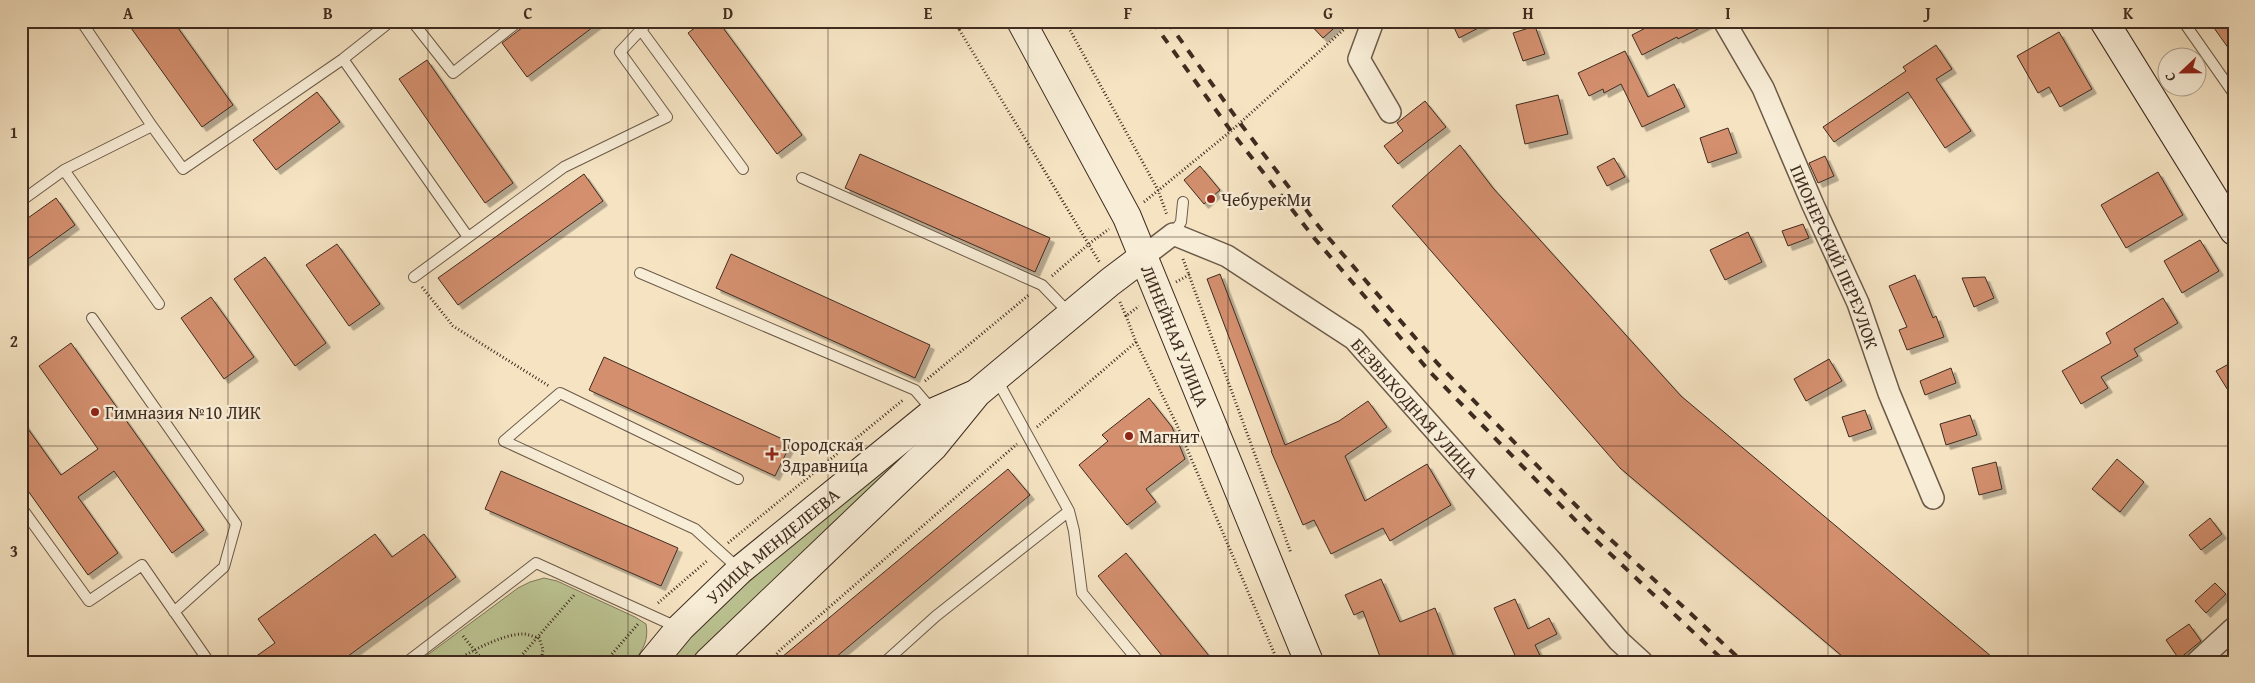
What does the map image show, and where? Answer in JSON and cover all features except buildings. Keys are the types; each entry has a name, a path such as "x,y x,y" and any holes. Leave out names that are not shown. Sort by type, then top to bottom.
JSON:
{"main road":[{"name":"ЛИНЕЙНАЯ УЛИЦА","path":"1021,21 1126,217 1144,257 1309,662"},
{"path":"2104,21 2234,230"},
{"name":"УЛИЦА МЕНДЕЛЕЕВА","path":"708,662 933,447 986,385 1070,315 1144,257"},
{"name":"УЛИЦА МЕНДЕЛЕЕВА","path":"652,662 680,628 740,570 934,412 986,385"}],"street":[{"path":"1373,21 1359,59 1390,112"},
{"name":"ПИОНЕРСКИЙ ПЕРЕУЛОК","path":"1724,21 1763,88 1813,205 1858,303 1889,394 1933,498"},
{"path":"1144,257 1173,234"},
{"name":"БЕЗВЫХОДНАЯ УЛИЦА","path":"1173,234 1227,256 1354,339 1554,564 1619,641 1642,662"},
{"path":"2196,662 2234,628"}],"lane":[{"path":"81,21 183,169 343,59 391,21"},
{"path":"412,21 453,73 519,21"},
{"path":"414,276 564,167 667,117 620,52 649,21"},
{"path":"2183,21 2234,94"},
{"path":"641,30 743,169"},
{"path":"343,59 468,237"},
{"path":"21,201 64,170 152,126"},
{"path":"64,170 159,304"},
{"path":"802,178 1042,285 1070,315"},
{"path":"1173,234 1181,222 1183,202"},
{"path":"640,273 915,390 934,412"},
{"path":"92,318 236,524 224,567 174,612"},
{"path":"986,385 1028,434 1069,511 1074,531 1082,593 1139,662"},
{"path":"738,479 560,393 504,441 695,530 717,552 740,570"},
{"path":"21,507 89,601 142,565 209,662"},
{"path":"885,662 936,616 1069,511"},
{"path":"407,662 536,562 680,628"}],"path":[{"path":"605,662 647,613 717,552 1042,285 1090,243 954,21"},
{"path":"960,30 961,21"},
{"path":"1065,21 1158,190 1231,131 1353,21"},
{"path":"414,276 453,326 560,393"},
{"path":"1126,316 1136,342 1176,423 1278,662"},
{"path":"770,662 780,650 1136,342"},
{"path":"516,662 539,638 583,584"},
{"path":"455,626 484,662"},
{"path":"454,662 474,650 498,640 523,634 539,638"},
{"path":"539,638 543,649 541,662"}],"green space":[{"path":"921,434 928,438 691,662 663,662 692,627"},
{"path":"544,578 557,581 635,617 646,624 647,635 640,653 634,662 418,662 518,588"}],"railway":[{"path":"1152,21 1231,131 1315,239 1431,373 1585,530 1725,662"},
{"path":"1167,21 1240,123 1320,228 1438,364 1596,526 1743,662"}],"place":[{"name":"ЧебурекМи","path":"1211,199"},
{"name":"Гимназия №10 ЛИК","path":"95,412"},
{"name":"Магнит","path":"1129,436"},
{"name":"Городская Здравница","path":"772,454"}]}
